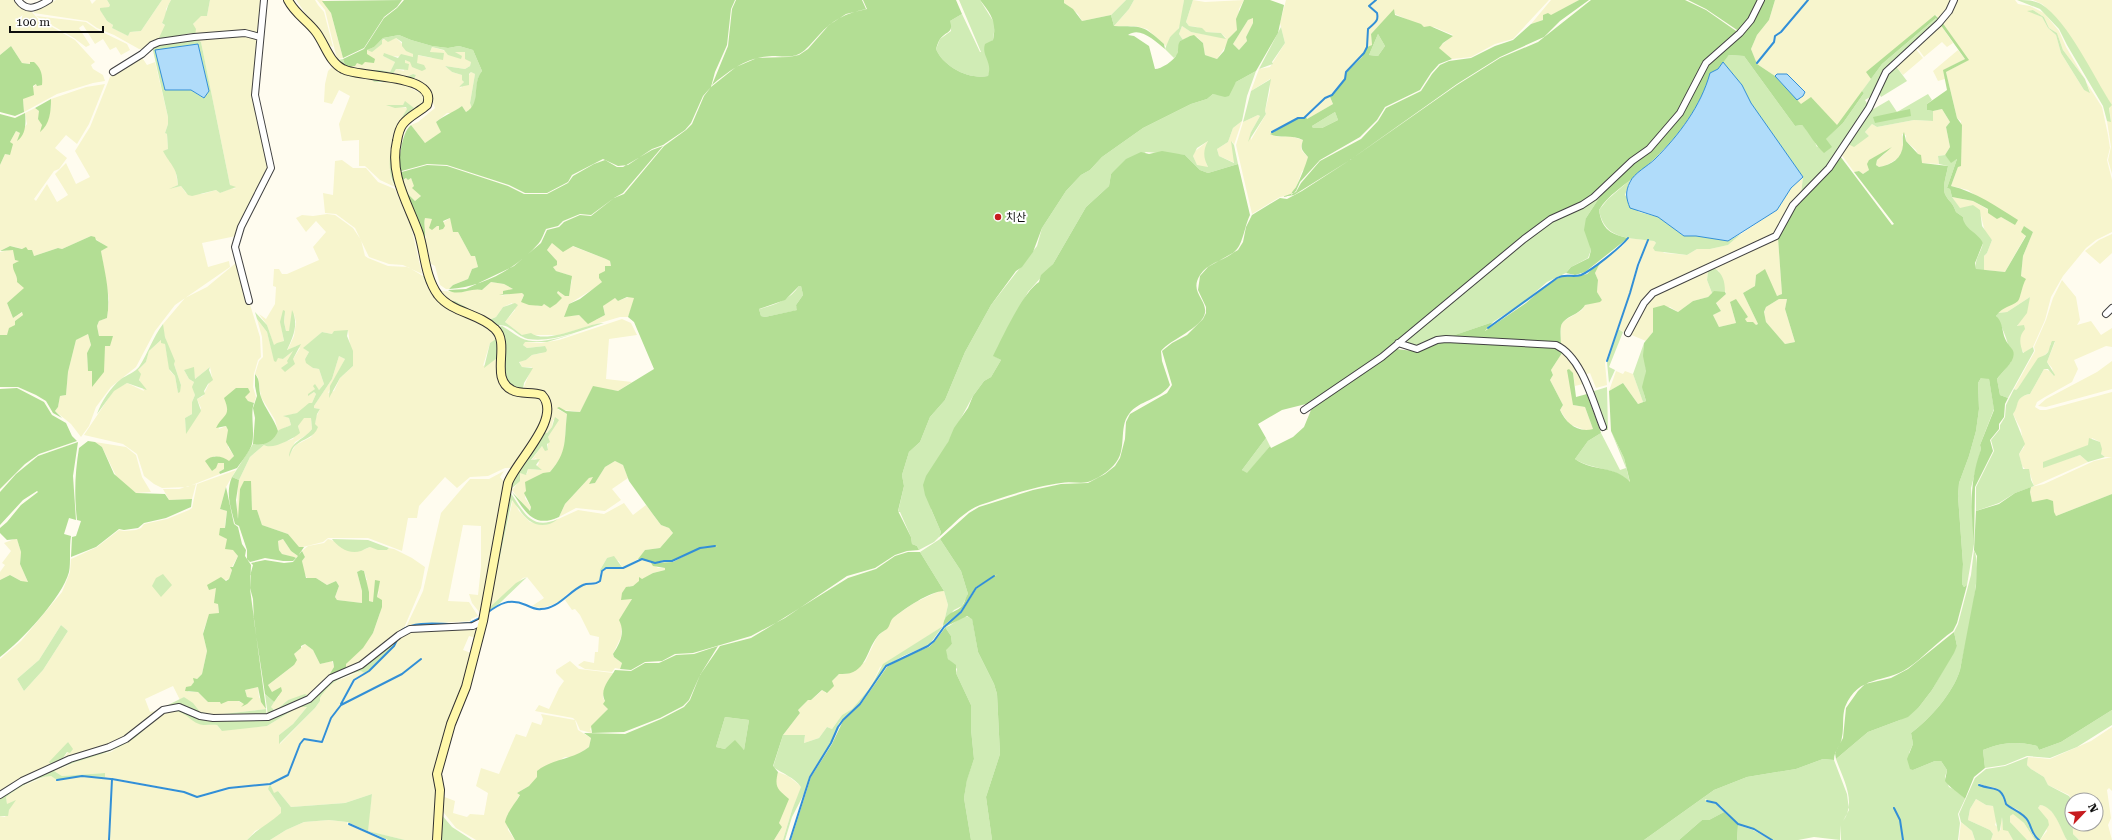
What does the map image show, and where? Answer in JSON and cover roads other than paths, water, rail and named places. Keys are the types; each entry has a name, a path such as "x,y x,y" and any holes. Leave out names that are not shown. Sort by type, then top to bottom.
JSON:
{"street":[{"path":"18,0 26,8 31,8 49,0"},
{"path":"249,301 235,247 241,227 271,168 255,94 264,0"},
{"path":"288,0 296,14 316,33 334,63 343,70 352,73 372,74 404,80 427,93 427,105 409,118 399,131 394,168 419,234 432,285 438,295 447,303 487,324 497,331 500,340 501,376 507,386 518,392 538,393 545,399 547,408 540,431 533,446 515,468 508,483 483,621 466,687 451,724 437,774 440,790 437,840"},
{"path":"1304,410 1376,362 1524,239 1551,219 1582,205 1594,197 1627,165 1649,149 1680,113 1706,63 1740,33 1751,20 1761,0"},
{"path":"1628,333 1644,303 1653,293 1776,236 1793,205 1829,168 1869,108 1886,72 1939,23 1949,11 1954,0"},
{"path":"113,72 136,58 152,45 159,42 194,37 245,33 260,37"},
{"path":"2106,314 2112,308"},
{"path":"1398,344 1417,349 1437,340 1446,339 1556,345 1565,352 1578,367 1603,427"},
{"path":"0,795 22,781 70,759 109,747 126,739 163,710 179,707 200,716 213,718 268,717 309,699 331,678 361,665 399,635 410,629 473,626 483,621"}],"water":[{"path":"198,44 209,91 204,98 191,90 165,90 155,50"},
{"path":"1723,62 1742,85 1751,103 1803,177 1791,188 1777,210 1728,241 1696,236 1684,236 1658,217 1630,208 1627,195 1627,189 1632,179 1655,159 1681,130 1701,97 1710,73 1718,69"},
{"path":"1777,74 1787,74 1805,92 1803,96 1797,100 1775,76"}],"waterway":[{"path":"1272,132 1298,118 1304,118 1325,98 1332,95 1345,79 1346,72 1364,53 1367,47 1368,29 1376,22 1377,18 1377,13 1369,6 1376,0"},
{"path":"1757,63 1774,42 1775,36 1781,32 1808,0"},
{"path":"1488,328 1557,278 1563,276 1581,275 1592,269 1613,253 1628,238"},
{"path":"1607,361 1638,265 1648,240"},
{"path":"487,613 501,604 510,602 520,603 537,609 547,608 558,603 583,585 600,581 602,571 606,568 623,568 642,559 655,563 672,561 700,548 715,546"},
{"path":"790,840 810,777 843,720 860,704 886,666 928,646 934,641 944,627 961,612 976,588 994,576"},
{"path":"459,624 470,623 480,618"},
{"path":"402,630 407,627 420,624 452,624"},
{"path":"341,704 354,680 369,671 394,646 397,640"},
{"path":"109,840 112,779 184,792 197,797 229,788 270,784 288,775 300,744 304,739 322,742 331,718 341,705 402,674 421,659"},
{"path":"57,780 82,776 111,779"},
{"path":"1979,785 1996,789 2002,793 2006,804 2026,818 2033,834 2039,840"},
{"path":"1707,801 1716,803 1738,824 1754,829 1772,840"},
{"path":"1894,808 1900,820 1903,840"},
{"path":"349,824 385,840"}],"place":[{"name":"치산","path":"998,217"}]}
